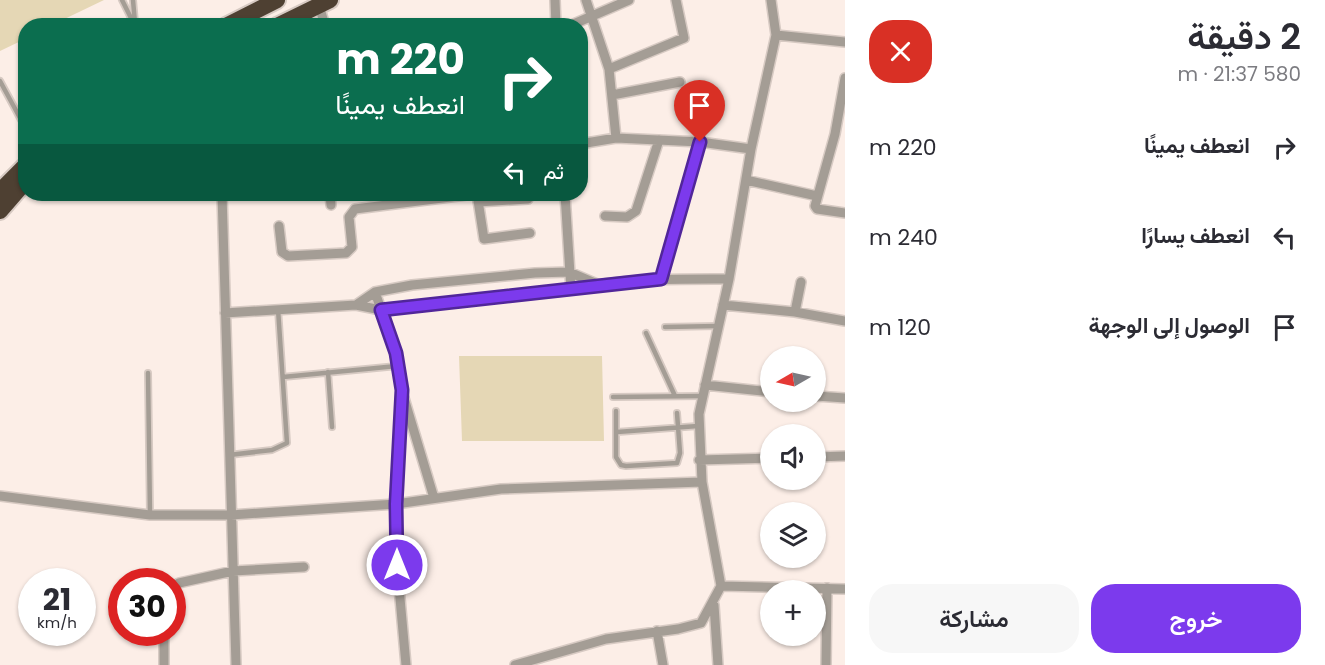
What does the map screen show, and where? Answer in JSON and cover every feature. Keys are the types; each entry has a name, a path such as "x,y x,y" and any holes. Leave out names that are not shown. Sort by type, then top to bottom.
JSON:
{"highway":[{"path":"242,18 277,0"},
{"path":"294,18 325,3"},
{"path":"0,191 18,173"},
{"path":"0,211 18,190"}],"street":[{"path":"555,0 556,18"},
{"path":"586,0 609,69 616,138"},
{"path":"588,19 629,0"},
{"path":"609,69 684,38 676,0"},
{"path":"515,665 606,639 701,623 721,586 702,482 698,426 776,35 771,0"},
{"path":"776,35 845,42"},
{"path":"845,78 835,134 817,196 817,209 845,213"},
{"path":"612,95 680,82"},
{"path":"588,143 616,138 700,142 752,149"},
{"path":"605,216 627,217 636,211 659,140"},
{"path":"661,279 700,142"},
{"path":"746,180 817,196"},
{"path":"222,201 236,665"},
{"path":"331,201 332,205"},
{"path":"279,226 282,252 288,256 346,253 352,247 348,217 355,209 429,201"},
{"path":"477,201 484,239 530,233"},
{"path":"565,201 571,290"},
{"path":"356,304 375,292 412,285 534,273 569,272 597,284"},
{"path":"225,313 356,304 381,310 571,290 597,284 661,279 729,279"},
{"path":"795,312 801,282"},
{"path":"375,292 434,498"},
{"path":"723,305 795,312 845,321"},
{"path":"705,385 760,391"},
{"path":"402,390 396,504 397,565 406,665"},
{"path":"826,397 845,399"},
{"path":"826,457 845,456"},
{"path":"699,460 760,458"},
{"path":"0,496 150,515 231,515 396,504 501,489 702,482"},
{"path":"186,581 233,571 304,567"},
{"path":"721,586 845,589"},
{"path":"826,664 827,588"},
{"path":"714,600 718,665"},
{"path":"657,631 663,665"},
{"path":"164,646 164,665"}],"lane":[{"path":"123,0 131,18"},
{"path":"133,0 134,18"},
{"path":"0,81 18,114"},
{"path":"229,455 272,450 287,443 278,309"},
{"path":"665,327 718,326"},
{"path":"646,333 675,396"},
{"path":"283,376 398,366"},
{"path":"328,372 332,427"},
{"path":"148,373 150,515"},
{"path":"613,398 703,396"},
{"path":"616,411 616,457 621,465 672,464 680,459 677,413"},
{"path":"617,432 698,426"}],"shaded area":[{"path":"0,0 104,0 67,18 18,18 18,42 0,51"},
{"path":"459,356 602,356 604,441 462,441"}],"route":[{"path":"397,565 396,504 402,390 396,353 381,310 571,290 597,284 661,279 700,142"}]}
